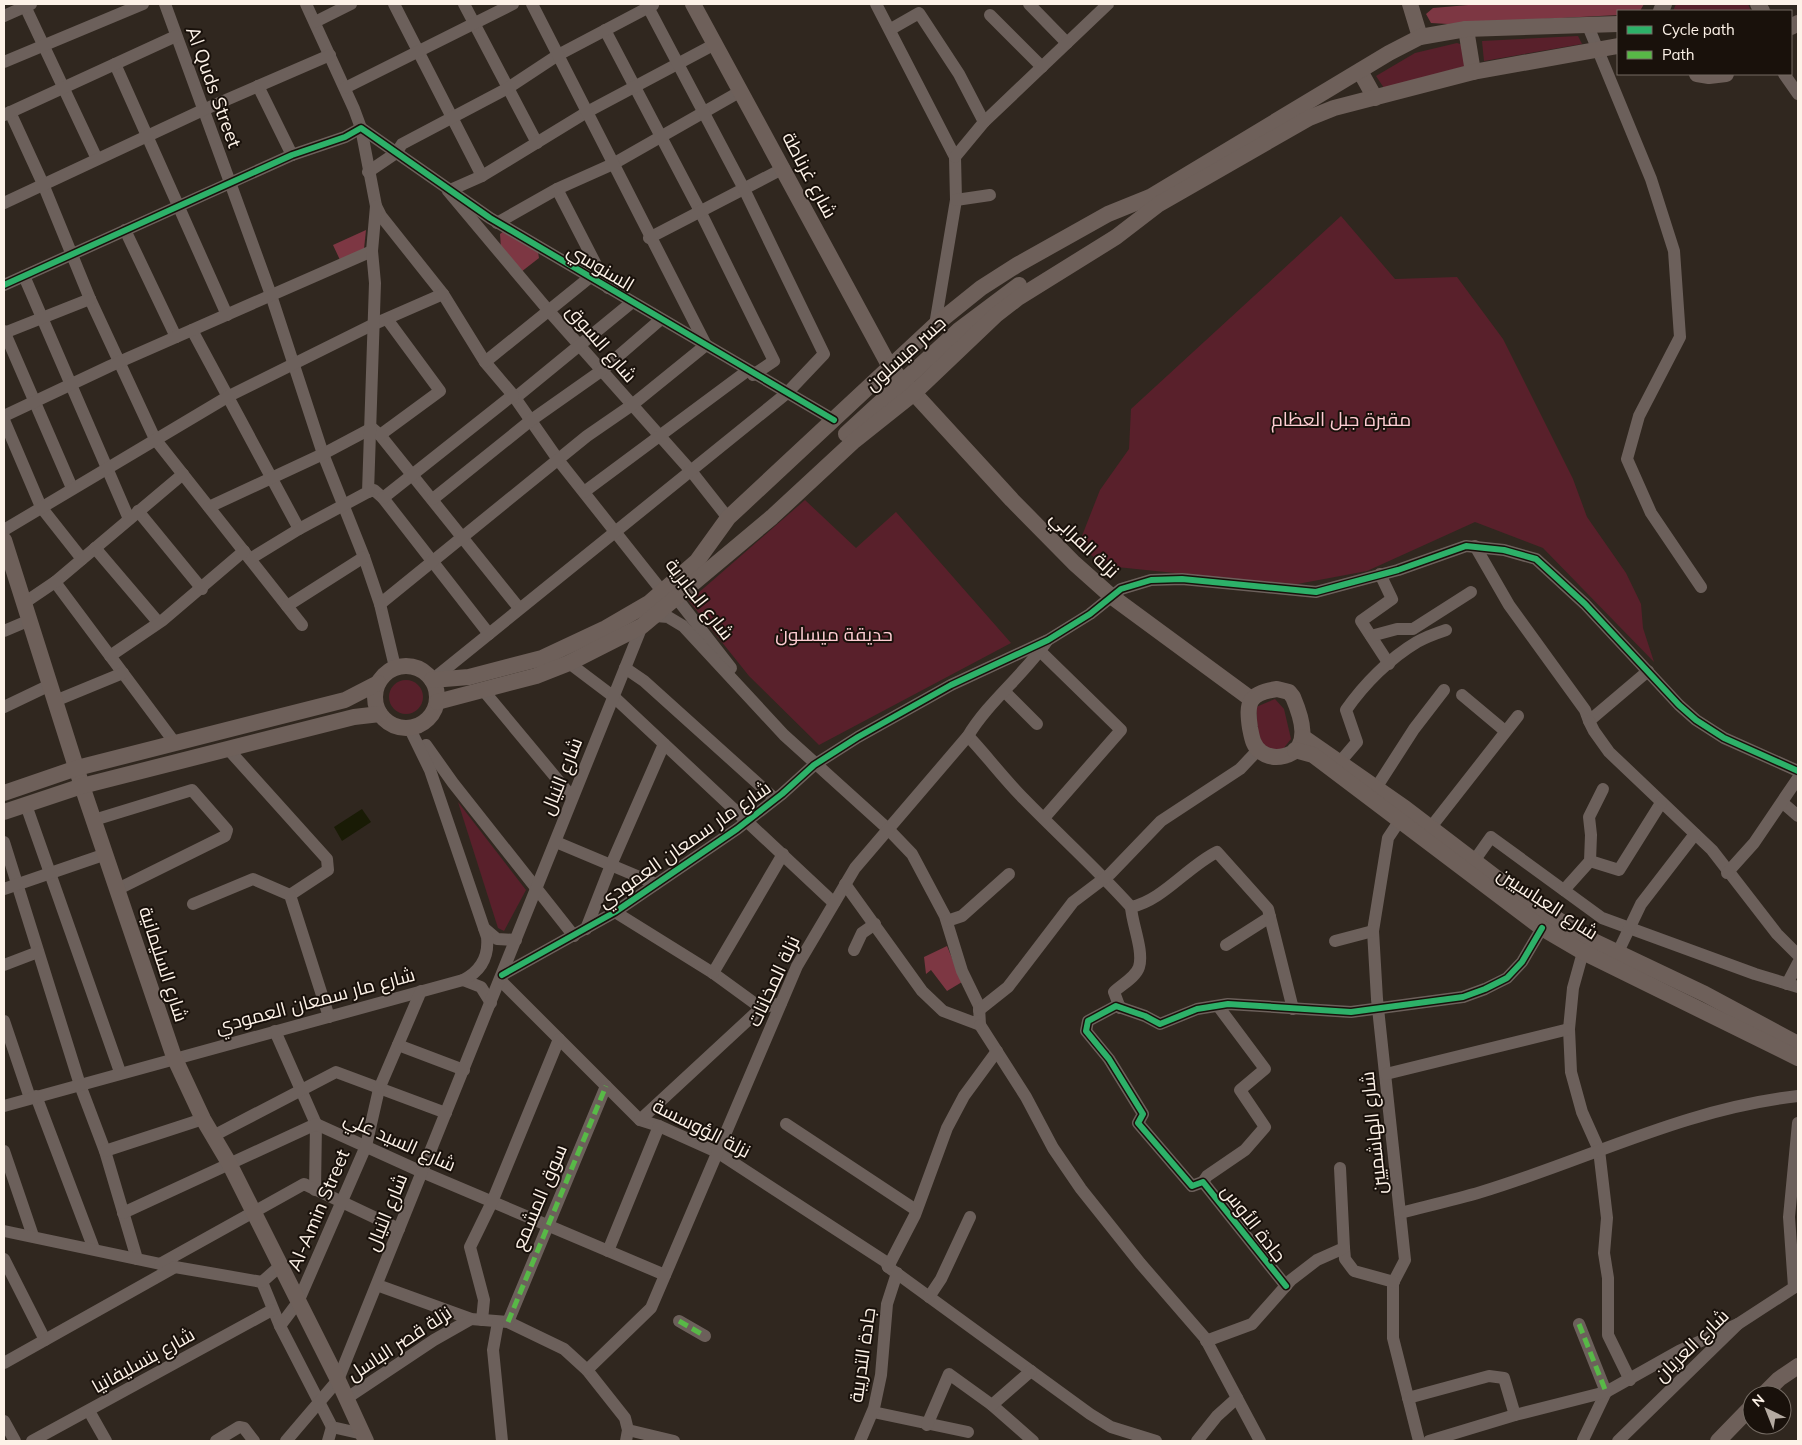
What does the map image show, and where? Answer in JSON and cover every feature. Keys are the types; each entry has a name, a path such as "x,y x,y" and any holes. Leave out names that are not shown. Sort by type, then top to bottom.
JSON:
{"main road":[{"name":"شارع غرناطة","path":"693,4 784,168 890,366 913,394"},
{"path":"1410,4 1420,38"},
{"path":"432,680 469,677 542,658 606,628 649,603 662,591 765,522 854,440 913,394 996,315 1018,298 1116,237 1155,200 1249,144 1314,97 1360,71 1420,38 1466,29 1617,24"},
{"path":"1466,29 1473,72"},
{"path":"1249,144 1321,112 1473,72 1617,46"},
{"path":"1360,71 1375,98"},
{"path":"1703,75 1718,75"},
{"path":"1314,97 1321,112"},
{"path":"437,702 536,676 569,664 642,626 656,616 702,566 728,518 935,325 981,288 1017,265 1108,214 1155,200"},
{"name":"جسر ميسلون","path":"702,566 720,537 979,302 1020,273 1155,200"},
{"name":"نزلة الفرابي","path":"913,394 1074,563 1111,596 1252,699"},
{"name":"شارع السليمانية","path":"4,540 82,786 174,1058 203,1119 228,1163 338,1380 365,1438"},
{"path":"403,665 419,668 432,680 437,690 437,702 429,717 412,727 390,723 380,714 375,694 378,683 394,667 403,665"},
{"path":"4,792 77,768 345,700 378,683"},
{"path":"1277,689 1289,692 1296,703 1299,744 1279,757 1270,756 1258,750 1252,738 1247,710 1252,699 1264,691 1277,689"},
{"path":"4,812 82,786 354,717 380,714"},
{"name":"شارع العباسيين","path":"1299,744 1340,762 1431,827 1515,892 1585,937 1705,994 1798,1044"},
{"name":"شارع العباسيين","path":"1299,744 1542,928 1584,952 1798,1058"},
{"path":"1773,1385 1798,1366"},
{"path":"1718,1441 1742,1416"}],"street":[{"path":"4,62 143,4"},
{"name":"Al Quds Street","path":"164,4 271,295 323,454 364,557 380,604 394,667"},
{"path":"306,4 345,88 360,128 376,206 372,251 375,283 372,325 376,431 368,492"},
{"path":"315,22 351,4"},
{"path":"394,4 482,176"},
{"path":"464,4 537,143"},
{"path":"345,88 513,4"},
{"path":"380,604 464,538 587,436 632,405 706,345 649,238 532,4"},
{"path":"876,4 891,29 956,157 956,200 935,325"},
{"path":"1029,4 1067,43"},
{"path":"956,157 984,122 1108,4"},
{"path":"4,16 27,5 43,45 97,159"},
{"path":"368,172 396,153 402,144 508,88 558,55 651,6 677,64 744,189 824,354 787,394 432,680"},
{"path":"891,29 919,12 959,74 984,122"},
{"path":"990,15 1042,67"},
{"path":"1588,26 1595,49 1651,179 1674,251 1675,260 1680,337 1639,416 1627,459 1651,513 1701,587"},
{"path":"584,492 750,373 774,361 700,211 605,30"},
{"path":"176,36 7,114 43,184 118,363 155,438 302,625"},
{"path":"448,191 482,176 587,112 715,44"},
{"path":"4,203 203,110 330,55"},
{"path":"115,64 227,315"},
{"path":"1785,75 1798,94"},
{"path":"258,86 292,155"},
{"path":"497,223 557,189 613,164 741,91"},
{"path":"4,285 292,155 330,140 345,137 360,128"},
{"name":"السنوسي","path":"360,128 448,191 497,223 660,320 706,345 750,373 834,420"},
{"path":"649,238 784,168"},
{"path":"557,189 608,288"},
{"name":"شارع السوق","path":"448,191 548,310 691,471 728,518"},
{"path":"956,200 990,195"},
{"path":"376,206 391,230 443,294 485,362 514,396 559,460 662,591"},
{"path":"125,230 176,337"},
{"path":"4,416 118,363 372,251"},
{"path":"24,276 107,468 134,515 202,589"},
{"path":"485,362 589,278"},
{"path":"4,540 41,507 229,396 294,366 372,325 443,294"},
{"path":"72,488 4,332 90,299"},
{"path":"383,498 631,303"},
{"path":"209,507 376,431 440,391 387,319"},
{"path":"432,499 530,421 601,371 660,320"},
{"path":"192,330 299,529"},
{"path":"4,420 41,507 82,559"},
{"path":"376,431 519,608"},
{"name":"شارع الجابرية","path":"559,460 576,474 738,678 799,742 812,763"},
{"path":"24,604 55,582 182,474"},
{"path":"110,656 247,555 374,490 383,498 489,634"},
{"name":"شارع مار سمعان العمودي","path":"501,978 615,912 656,884 747,821 775,799 812,763 920,702 1044,645 1090,614 1111,596 1133,584 1151,580 1182,580 1316,592 1380,574 1466,546 1504,550 1536,559 1585,604 1696,720 1724,738 1798,771"},
{"path":"1475,546 1508,604 1584,710 1609,752 1712,850 1727,873 1743,889 1777,934 1798,955"},
{"path":"95,548 158,622"},
{"path":"287,606 364,557"},
{"path":"1380,574 1392,599 1362,621 1389,664"},
{"path":"55,582 175,743"},
{"path":"1371,636 1397,629 1413,629 1471,592"},
{"path":"656,616 668,617 683,626 758,709 812,763 888,829 912,854 947,921 962,971 980,1010 980,1025 1026,1097 1053,1148 1081,1189 1206,1341 1260,1441"},
{"path":"4,631 30,620"},
{"name":"شارع النيال","path":"286,1441 320,1404 338,1380 642,626"},
{"path":"1340,762 1357,742 1346,710 1359,691 1389,664 1418,642 1446,630"},
{"path":"1044,645 1121,730 1044,818"},
{"name":"نزلة المخانات","path":"587,1370 651,1308 797,966 855,868 968,736 977,720 1005,692 1044,645"},
{"path":"569,664 614,697 834,903"},
{"path":"625,668 644,681 775,799"},
{"path":"1589,721 1648,671"},
{"path":"4,707 123,673"},
{"path":"483,690 572,798"},
{"path":"1376,788 1414,729 1444,690"},
{"path":"1005,692 1037,724"},
{"path":"1462,695 1505,731"},
{"path":"1431,827 1518,716"},
{"path":"412,727 439,765 574,936"},
{"path":"412,727 430,770 487,937 486,954 478,970 463,980"},
{"path":"968,736 1044,818 1105,878 1131,907 1140,966 1114,992 1120,1008 1146,1016 1160,1024 1197,1009 1228,1004 1351,1012 1379,1010 1463,997 1507,978 1522,962 1542,928"},
{"path":"586,929 611,865 664,744"},
{"path":"228,749 327,859 328,870 290,895"},
{"path":"980,1010 1008,987 1073,902 1105,878 1161,821 1240,769 1258,750"},
{"path":"1727,873 1754,844 1798,778"},
{"path":"1564,890 1590,861 1592,835 1590,817 1603,789"},
{"path":"94,820 192,790 227,830 225,836 118,889"},
{"path":"1783,802 1798,816"},
{"path":"1590,861 1619,870 1661,803"},
{"path":"26,805 120,1072"},
{"name":"شارع الهاشميين","path":"1400,820 1388,838 1373,931 1379,1010 1405,1260 1394,1282 1393,1338 1421,1441"},
{"path":"1618,952 1641,904 1696,834"},
{"path":"1474,861 1491,838 1602,918 1629,929 1755,974 1793,985 1798,963"},
{"path":"4,842 80,1085 105,1152 138,1259"},
{"path":"556,842 656,884"},
{"path":"1131,907 1146,901 1205,858 1217,852 1268,909 1293,1009"},
{"path":"4,890 106,854"},
{"path":"713,973 783,854"},
{"path":"947,921 962,916 1009,874"},
{"path":"193,904 253,879 290,895 329,1017"},
{"path":"845,884 922,991 943,1011 980,1025"},
{"path":"615,912 713,973 761,1008"},
{"path":"1226,945 1270,917"},
{"path":"854,950 862,933 875,924"},
{"path":"484,928 498,939 516,940"},
{"path":"1335,941 1373,931"},
{"path":"4,965 38,952"},
{"path":"1584,952 1573,988 1569,1029 1571,1072 1582,1112 1599,1150 1607,1218 1604,1253 1608,1278 1608,1335 1630,1380"},
{"name":"نزلة الؤوسسة","path":"501,978 640,1120 659,1126 717,1152 890,1267 1110,1427 1156,1441"},
{"path":"463,980 481,987 491,1003"},
{"name":"شارع مار سمعان العمودي","path":"4,1106 120,1072 463,980"},
{"name":"Al-Amin Street","path":"280,1326 298,1302 366,1146 379,1089 421,991"},
{"path":"640,1120 761,1008 781,1004"},
{"name":"جادة الأوس","path":"1120,1008 1116,1006 1088,1022 1086,1031 1109,1060 1143,1114 1138,1123 1192,1186 1203,1182 1286,1286"},
{"path":"1203,1182 1207,1176 1245,1150 1265,1127 1240,1090 1265,1069 1218,1006"},
{"path":"4,1023 94,1249"},
{"path":"1386,1074 1569,1029"},
{"path":"275,1031 316,1124 315,1190"},
{"path":"477,1319 484,1300 470,1247 492,1202 559,1039"},
{"path":"398,1045 464,1070"},
{"name":"جادة التدريبة","path":"860,1441 873,1412 881,1375 890,1267 916,1210 947,1128 964,1096 997,1051"},
{"path":"213,1136 336,1072 446,1114"},
{"name":"سوق المشمع","path":"502,1441 493,1350 503,1322 547,1225 606,1086"},
{"path":"1400,1213 1482,1192 1637,1135 1710,1112 1760,1101 1798,1096"},
{"path":"105,1152 203,1119"},
{"path":"1796,1286 1795,1243 1789,1217 1798,1123"},
{"name":"شارع السيد علي","path":"123,1213 316,1124 422,1172 665,1275"},
{"path":"786,1124 916,1210"},
{"path":"608,1251 659,1126"},
{"path":"4,1151 33,1236"},
{"path":"1340,1168 1345,1259 1354,1271 1394,1282"},
{"path":"160,1264 304,1184 400,1229"},
{"path":"930,1297 941,1279 970,1217"},
{"path":"4,1231 175,1267 262,1282"},
{"path":"1206,1341 1252,1324 1286,1286 1317,1260 1344,1248"},
{"path":"4,1258 45,1340"},
{"path":"262,1282 280,1266"},
{"path":"4,1363 175,1267"},
{"path":"262,1282 272,1310 332,1427 328,1441"},
{"path":"377,1285 477,1319 503,1322 564,1349 587,1370 625,1418 627,1436 674,1441"},
{"name":"شارع العريان","path":"1618,1441 1738,1324 1796,1286"},
{"name":"شارع بنسليفانيا","path":"32,1441 272,1310"},
{"name":"نزلة قصر الباسل","path":"347,1398 434,1340 477,1319"},
{"path":"680,1320 705,1336"},
{"path":"1579,1324 1606,1392 1583,1440"},
{"path":"1421,1441 1606,1392 1679,1351 1738,1324"},
{"path":"992,1405 1031,1371"},
{"path":"927,1425 949,1374 992,1405 1033,1441"},
{"path":"1408,1398 1489,1376 1504,1378 1514,1415"},
{"path":"1197,1441 1217,1416 1237,1398"},
{"path":"90,1411 106,1441"},
{"path":"873,1412 927,1425 968,1432"},
{"path":"4,1421 14,1441"},
{"path":"216,1441 239,1427 244,1428 254,1441"},
{"path":"332,1427 365,1438"}],"green space":[{"path":"1676,4 1748,4 1751,10 1673,10"},
{"path":"1578,36 1582,44 1484,61 1482,41"},
{"path":"1457,43 1463,45 1466,66 1384,88 1376,76 1415,53"},
{"name":"مقبرة جبل العظام","path":"1341,216 1395,279 1457,277 1503,339 1573,479 1587,517 1626,573 1641,604 1643,628 1654,662 1543,548 1475,522 1367,571 1292,585 1107,566 1078,546 1100,490 1129,449 1131,409"},
{"name":"حديقة ميسلون","path":"805,500 856,548 896,512 1011,643 819,745 749,676 689,601"},
{"path":"406,680 418,685 423,697 418,709 406,714 394,709 389,697 394,685"},
{"path":"1275,699 1284,709 1291,739 1283,749 1273,752 1259,746 1256,707"},
{"path":"458,802 526,890 504,931 498,928"}],"shaded area":[{"path":"1480,4 1644,4 1641,10 1617,10 1617,15 1448,24 1431,23 1426,14 1433,8"},
{"path":"366,230 364,249 340,260 333,245"},
{"path":"504,231 538,252 539,258 521,272 501,248 500,234"},
{"path":"362,809 371,822 342,841 334,827"},
{"path":"947,946 962,982 947,991 931,970 926,974 924,957"}],"marked path":[{"path":"508,1322 606,1086"},
{"path":"679,1321 705,1336"},
{"path":"1579,1324 1606,1392"}],"cycle path":[{"path":"4,285 292,155 345,137 361,128 490,218 834,420"},
{"path":"502,975 615,912 737,829 782,794 814,765 858,737 951,685 1048,640 1090,614 1121,589 1151,580 1182,579 1316,592 1398,570 1466,546 1504,550 1536,559 1585,604 1679,705 1696,720 1724,738 1798,771"},
{"path":"1286,1286 1203,1182 1192,1186 1138,1123 1143,1114 1109,1059 1086,1031 1088,1021 1116,1006 1145,1016 1160,1024 1197,1009 1228,1004 1351,1012 1463,997 1507,978 1522,962 1542,928"}]}
